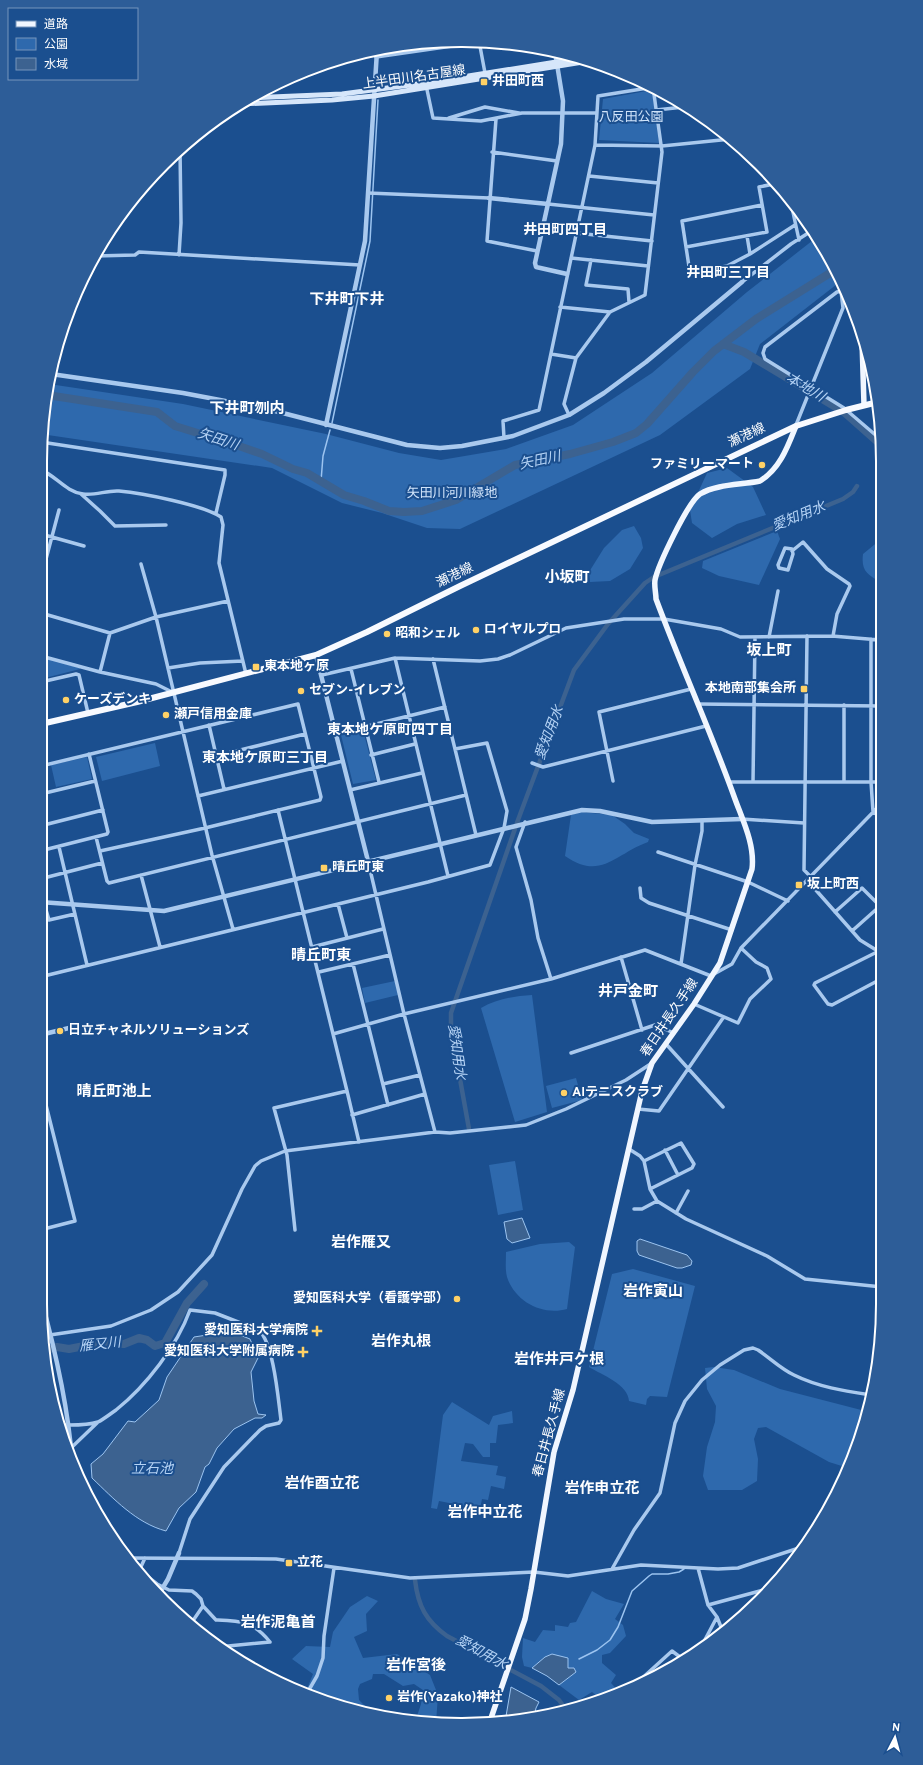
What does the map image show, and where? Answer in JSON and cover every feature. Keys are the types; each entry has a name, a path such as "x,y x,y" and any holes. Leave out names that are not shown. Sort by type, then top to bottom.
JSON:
{"highway":[{"name":"瀬港線","path":"47,723 246,674 316,655 367,632 460,586 796,426 871,403"}],"main road":[{"name":"上半田川名古屋線","path":"253,103 332,100 426,86 569,61"},
{"name":"上半田川名古屋線","path":"426,86 485,73 574,62"},
{"name":"上半田川名古屋線","path":"264,97 374,93"},
{"path":"862,356 864,405"},
{"name":"春日井長久手線","path":"492,1717 525,1619 554,1452 573,1390 642,1091 652,1063 694,1004 725,952 752,869 753,858 749,840 729,782 656,599 655,582 658,569 681,520 699,495 724,487 760,481 766,477 779,462 785,452 796,426"}],"street":[{"path":"326,425 365,241 371,193 376,57 439,48"},
{"path":"480,48 485,73"},
{"path":"556,58 563,101 561,144 537,251 536,266 567,274"},
{"path":"426,86 433,118 481,121 522,114 597,113"},
{"path":"504,438 503,422 538,410 595,145 598,96 642,89"},
{"path":"569,415 564,404 576,358 610,312 645,294 662,146 654,95"},
{"path":"445,119 485,107 522,114"},
{"path":"656,110 677,108"},
{"path":"496,119 492,152 487,241 537,251"},
{"path":"595,145 662,146 722,140"},
{"path":"492,152 557,161"},
{"path":"179,254 181,223 180,157"},
{"path":"589,176 658,183"},
{"path":"686,247 767,232 759,187 770,185"},
{"path":"371,193 489,198 654,215"},
{"path":"762,205 682,221 690,273 727,266 750,254 795,225"},
{"path":"793,213 799,240"},
{"path":"576,232 652,241"},
{"path":"56,375 183,393 271,410 407,445 440,448 462,446 504,438 529,431 569,415 604,393 646,362 742,282 808,234"},
{"path":"747,236 750,254"},
{"path":"102,256 135,255 139,252 360,265"},
{"path":"571,258 648,266"},
{"path":"591,260 586,285 628,289 629,302"},
{"path":"839,292 837,292 765,347 763,353 765,359 812,386 846,410 875,434"},
{"path":"796,426 843,308 842,298"},
{"path":"560,307 610,312"},
{"path":"550,354 576,358"},
{"path":"48,443 225,470 216,513"},
{"path":"47,473 63,485 81,494 114,526 166,525"},
{"path":"81,494 99,494 117,490 175,501 216,513 222,517 223,526 219,563 246,674"},
{"path":"47,554 59,510"},
{"path":"47,536 84,546"},
{"path":"792,551 792,549 784,549 779,568 788,570 792,551 803,542 827,569 850,586 837,614 833,636"},
{"path":"141,564 156,617 205,828 233,929"},
{"path":"769,637 778,591"},
{"path":"47,615 110,633 146,622 156,617 228,601"},
{"path":"322,675 395,658 480,661 498,659 510,655 566,628 624,619 664,619 721,629 740,637 833,636 876,640"},
{"path":"100,672 110,633"},
{"path":"807,636 804,870 810,876"},
{"path":"753,782 754,638"},
{"path":"871,639 871,782 873,812"},
{"path":"316,655 434,1132"},
{"path":"47,658 100,672 156,684 173,692"},
{"path":"395,658 448,876"},
{"path":"433,659 476,835"},
{"path":"168,668 200,663 243,661"},
{"path":"351,669 364,727 379,782"},
{"path":"47,681 76,674 79,675 88,713"},
{"path":"613,781 599,712 691,689"},
{"path":"47,764 296,703 298,704 321,797 320,800 205,828 100,851"},
{"path":"698,704 876,706"},
{"path":"844,705 844,782"},
{"path":"364,727 445,707"},
{"path":"209,725 224,789"},
{"path":"532,763 543,767 706,726"},
{"path":"216,756 305,734"},
{"path":"47,975 375,895 490,865 504,828 507,811 487,743 454,749"},
{"path":"371,755 415,744"},
{"path":"47,850 96,837 108,832 89,754"},
{"path":"198,796 343,761"},
{"path":"350,790 422,773"},
{"path":"47,792 96,781"},
{"path":"729,782 876,782"},
{"path":"96,837 108,882 466,795"},
{"path":"333,1034 404,1014 551,979 645,950 712,976 732,964 741,948 876,809"},
{"path":"47,824 102,810"},
{"path":"278,810 348,1091 358,1142"},
{"path":"47,903 164,911 224,895 582,810 600,811 652,822 742,819 804,823"},
{"path":"681,964 695,865 702,832 702,821"},
{"path":"524,823 516,847 531,900 538,938 551,979"},
{"path":"59,847 87,965"},
{"path":"658,852 748,882 788,901"},
{"path":"47,877 102,863"},
{"path":"141,875 160,947"},
{"path":"807,880 860,940 876,950"},
{"path":"640,888 641,898 643,900 732,930"},
{"path":"835,912 862,888 876,902"},
{"path":"338,904 347,938"},
{"path":"852,931 876,910"},
{"path":"47,915 49,920 75,914"},
{"path":"312,947 383,929"},
{"path":"694,1004 723,1018 738,1023 750,999 771,979 767,968 756,962 741,948"},
{"path":"876,954 815,983 814,985 828,1004 832,1005 876,982"},
{"path":"319,972 390,955"},
{"path":"621,957 642,1030"},
{"path":"353,964 388,1105"},
{"path":"638,1109 659,1111 723,1018"},
{"path":"571,1053 655,1025 674,1033"},
{"path":"47,1033 69,1028"},
{"path":"666,1044 723,1107"},
{"path":"51,1334 111,1326 151,1310 171,1297 190,1280 212,1254 255,1166 261,1161 286,1151 434,1132 450,1133 526,1124 566,1109 626,1080 652,1063"},
{"path":"383,1084 420,1075"},
{"path":"295,1230 286,1151 274,1108 348,1091"},
{"path":"352,1116 425,1094"},
{"path":"47,1109 75,1221 47,1228"},
{"path":"644,1161 681,1143 694,1164 692,1168 650,1190"},
{"path":"629,1149 640,1156 644,1161 650,1190 657,1201 693,1223 767,1256 805,1279 876,1286"},
{"path":"664,1150 678,1175"},
{"path":"676,1213 688,1191"},
{"path":"634,1209 642,1209 657,1201"},
{"path":"169,1292 171,1297"},
{"path":"73,1446 100,1421 124,1403 146,1382 170,1347 190,1310 215,1313 259,1330 264,1336 274,1370 281,1420 280,1423 266,1426 260,1430 224,1468 190,1519 177,1559 162,1590"},
{"path":"48,1322 70,1439"},
{"path":"612,1569 637,1526 660,1492 675,1423 685,1401 702,1380 720,1365 744,1350 753,1348 787,1371 808,1381 825,1387 866,1394"},
{"path":"68,1425 89,1424 100,1421"},
{"path":"135,1558 276,1559 410,1578 534,1572 568,1576 612,1569 653,1565 718,1569 738,1568 795,1549"},
{"path":"141,1566 145,1558"},
{"path":"310,1689 317,1676 323,1658 324,1636 334,1568"},
{"path":"698,1568 708,1606 718,1618 721,1626"},
{"path":"155,1583 169,1590 192,1591 202,1599 203,1606 216,1620 246,1622 265,1636 270,1642 228,1646"},
{"path":"708,1606 760,1591"},
{"path":"194,1620 203,1606"},
{"path":"707,1637 718,1618"},
{"path":"646,1674 672,1651 679,1656"}],"green space":[{"name":"八反田公園","path":"647,91 653,94 659,143 599,140 603,99"},
{"name":"矢田川河川緑地","path":"812,241 836,285 760,344 750,369 660,435 460,529 427,528 382,513 342,503 272,468 48,435 54,385 183,404 326,434 399,453 441,460 506,449 573,425 652,373 747,292"},
{"path":"727,468 753,487 766,515 737,524 712,538 692,523 690,510 707,473"},
{"path":"634,526 641,538 643,548 630,569 610,581 590,582 589,572 604,548 622,530"},
{"path":"777,531 780,539 759,585 719,576 702,568 703,561"},
{"path":"876,543 876,580 868,574 864,568 863,554"},
{"path":"47,659 80,668 47,677"},
{"path":"363,730 376,780 353,784 341,735"},
{"path":"155,743 160,766 102,781 96,757"},
{"path":"87,757 92,779 56,787 51,765"},
{"path":"581,812 612,815 625,824 634,833 649,839 648,842 608,863 598,866 589,866 578,863 565,856 571,815"},
{"path":"395,981 398,995 365,1003 362,988"},
{"path":"532,995 547,1112 515,1122 481,1008 506,998"},
{"name":"AIテニスクラブ","path":"576,1078 582,1100 552,1108 546,1086"},
{"path":"515,1161 523,1210 498,1215 489,1165"},
{"path":"569,1242 575,1247 567,1309 558,1311 540,1309 523,1300 516,1294 507,1277 506,1252 540,1244"},
{"path":"633,1269 695,1286 667,1397 650,1396 647,1399 646,1405 629,1401 628,1395 619,1385 589,1367 612,1274"},
{"path":"714,1367 734,1370 780,1389 862,1410 854,1437 842,1466 829,1462 766,1427 758,1428 754,1439 758,1459 757,1481 742,1490 708,1490 703,1476 707,1447 715,1422 716,1406 707,1389 705,1368"},
{"path":"452,1402 489,1425 493,1416 512,1411 513,1423 498,1425 496,1443 490,1443 490,1457 483,1457 473,1444 465,1443 461,1461 498,1466 496,1475 506,1477 504,1489 491,1486 488,1500 482,1499 480,1509 439,1501 437,1509 431,1508 443,1415"},
{"path":"592,1591 606,1599 624,1604 615,1619 623,1625 626,1636 610,1653 602,1655 602,1663 616,1675 611,1683 615,1688 596,1695 592,1692 579,1700 559,1685 576,1672 568,1668 568,1658 545,1657 532,1668 524,1666 522,1657 523,1638 535,1642 543,1630 555,1631 555,1625 568,1627 570,1623 576,1622"},
{"path":"367,1596 378,1601 366,1614 367,1631 354,1637 363,1658 397,1654 430,1675 438,1695 436,1717 417,1715 423,1690 414,1684 403,1686 384,1674 373,1674 372,1679 360,1684 358,1689 359,1700 366,1707 328,1696 307,1688 313,1674 292,1659 306,1646 330,1647 333,1632 350,1607"}],"water":[{"path":"522,1218 530,1238 512,1243 507,1239 504,1222"},
{"path":"640,1239 687,1255 692,1261 691,1265 677,1268 639,1255 637,1251 637,1241"},
{"name":"立石池","path":"224,1329 250,1339 258,1358 251,1372 254,1401 258,1414 266,1415 262,1418 255,1418 234,1429 217,1448 209,1464 205,1467 196,1492 179,1508 166,1531 145,1522 117,1502 92,1478 91,1464 103,1454 128,1421 135,1422 159,1400 167,1377 194,1337 220,1333"},
{"path":"552,1654 568,1658 568,1668 574,1668 576,1672 559,1685 547,1676 532,1668 545,1657"},
{"path":"511,1687 539,1702 535,1711 506,1715"}],"waterway":[{"path":"332,423 370,241 378,100"},
{"name":"矢田川","path":"53,396 157,412 175,426 262,454 293,469 307,473 344,495 389,511 422,511 456,500 515,465 570,454 613,442 636,433 647,424 693,372 714,351 756,319 830,273"},
{"name":"本地川","path":"723,344 744,352 844,412 875,440"},
{"path":"321,481 323,456 330,430"},
{"name":"愛知用水","path":"469,1129 451,1029 451,1013 518,820 574,670 608,624 645,583 654,577 843,499 853,492 857,486"},
{"name":"雁又川","path":"57,1347 69,1349 99,1343 124,1344 139,1338 147,1340 155,1346 165,1343 187,1303 204,1284"},
{"path":"579,1659 597,1650 610,1640 618,1627 632,1591 649,1576 652,1574 679,1572 684,1569"},
{"name":"愛知用水","path":"415,1580 418,1598 428,1619 434,1625 447,1636 541,1686 559,1700 563,1705"}],"place":[{"name":"井田町西","path":"484,82"},
{"name":"ファミリーマート","path":"762,465"},
{"name":"ロイヤルプロ","path":"476,630"},
{"name":"昭和シェル","path":"387,634"},
{"name":"東本地ヶ原","path":"256,667"},
{"name":"本地南部集会所","path":"804,689"},
{"name":"セブン-イレブン","path":"301,691"},
{"name":"ケーズデンキ","path":"66,700"},
{"name":"瀬戸信用金庫","path":"166,715"},
{"name":"晴丘町東","path":"324,868"},
{"name":"坂上町西","path":"799,885"},
{"name":"日立チャネルソリューションズ","path":"60,1031"},
{"name":"AIテニスクラブ","path":"564,1093"},
{"name":"愛知医科大学（看護学部）","path":"457,1299"},
{"name":"愛知医科大学病院","path":"317,1331"},
{"name":"愛知医科大学附属病院","path":"303,1352"},
{"name":"立花","path":"289,1563"},
{"name":"岩作(Yazako)神社","path":"389,1698"}],"district":[{"name":"井田町四丁目","path":"565,230"},
{"name":"井田町三丁目","path":"728,273"},
{"name":"下井町下井","path":"347,300"},
{"name":"下井町刎内","path":"247,409"},
{"name":"小坂町","path":"567,578"},
{"name":"坂上町","path":"769,651"},
{"name":"東本地ケ原町四丁目","path":"390,730"},
{"name":"東本地ケ原町三丁目","path":"265,758"},
{"name":"晴丘町東","path":"321,956"},
{"name":"井戸金町","path":"628,992"},
{"name":"晴丘町池上","path":"114,1092"},
{"name":"岩作雁又","path":"361,1243"},
{"name":"岩作寅山","path":"653,1292"},
{"name":"岩作丸根","path":"401,1342"},
{"name":"岩作井戸ケ根","path":"559,1360"},
{"name":"岩作酉立花","path":"322,1484"},
{"name":"岩作申立花","path":"602,1489"},
{"name":"岩作中立花","path":"485,1513"},
{"name":"岩作泥亀首","path":"278,1623"},
{"name":"岩作宮後","path":"416,1666"}]}
